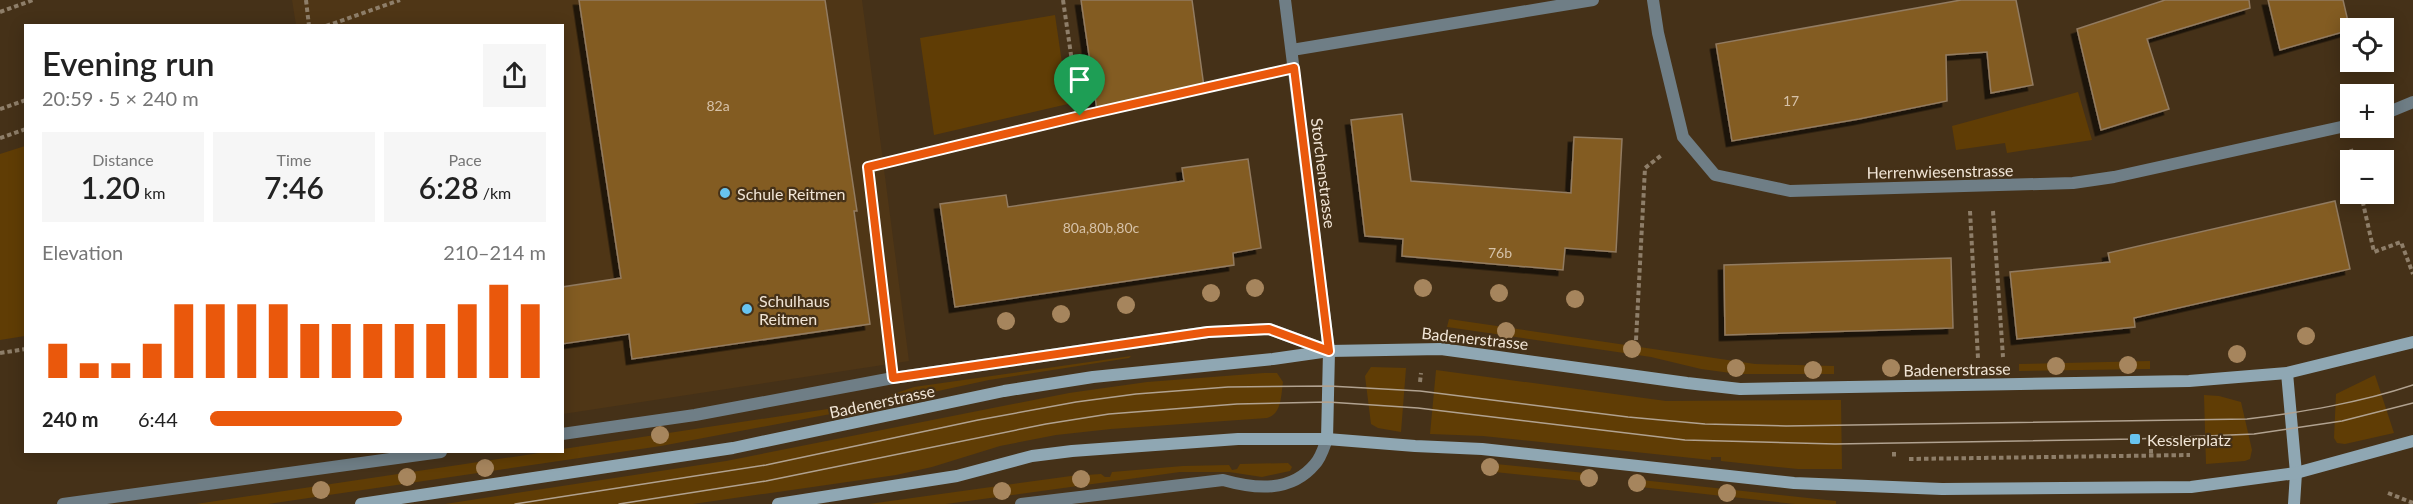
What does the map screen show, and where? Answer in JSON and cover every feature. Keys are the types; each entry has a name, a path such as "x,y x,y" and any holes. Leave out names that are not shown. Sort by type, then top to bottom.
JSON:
{"main road":[{"name":"Badenerstrasse","path":"361,504 733,448 1004,391 1093,377 1273,359 1329,351 1441,349 1687,384 1740,389 2189,381 2287,373 2413,342"},
{"path":"1327,439 1329,351"},
{"path":"2287,373 2296,473 2294,504"},
{"path":"778,504 957,476 1032,456 1238,439 1327,439 1482,449 1794,483 1883,488 2191,486 2296,473 2413,441"}],"street":[{"name":"Storchenstrasse","path":"1285,0 1329,351"},
{"path":"1292,50 1593,0"},
{"name":"Herrenwiesenstrasse","path":"1653,0 1658,33 1683,137 1715,175 1790,190 2073,183 2340,127"},
{"path":"2394,110 2413,102"},
{"path":"564,434 695,415 893,378 1208,332 1269,329 1329,351"},
{"path":"1021,504 1223,480 1244,486 1281,485 1297,480 1316,463 1327,439"},
{"path":"63,504 434,453"}],"path":[{"path":"0,12 33,0"},
{"path":"306,0 309,24"},
{"path":"332,24 400,0"},
{"path":"1063,0 1080,116"},
{"path":"893,378 868,167 1294,68"},
{"path":"0,109 24,101"},
{"path":"0,138 24,130"},
{"path":"1636,340 1646,168 1683,137"},
{"path":"1991,186 2003,357"},
{"path":"1969,187 1978,358"},
{"path":"2363,204 2374,252 2401,242 2413,274"},
{"path":"0,353 24,349"},
{"path":"2190,447 2191,465"},
{"path":"2151,449 2151,456"},
{"path":"1885,459 1894,459 1894,453"},
{"path":"1906,459 2190,455"},
{"path":"2388,493 2413,503"}],"shaded area":[{"name":"Schule Reitmen","path":"292,0 862,0 909,361 564,414 564,24 296,24"},
{"path":"1055,15 1068,104 934,135 920,38"},
{"path":"2078,92 2092,140 2007,153 2005,143 1956,150 1952,126"},
{"path":"24,146 24,336 0,340 0,154"},
{"path":"1449,319 1755,364 1834,366 1834,374 1738,374 1701,369 1651,357 1447,327"},
{"path":"1131,356 989,380 836,413 661,446 268,504 196,504 539,453 564,453 564,449 867,403 914,387"},
{"path":"2150,361 2150,369 2019,371 2019,364"},
{"path":"1371,367 1406,368 1401,432 1378,428 1371,424 1365,376"},
{"path":"1436,370 1666,401 1841,400 1842,469 1798,469 1721,461 1721,457 1711,457 1711,460 1483,436 1430,434"},
{"path":"1277,373 1283,382 1276,413 1267,418 1056,435 1000,446 932,467 896,475 693,504 445,504 726,461 1069,393 1147,382"},
{"path":"2375,375 2394,433 2345,444 2337,443 2334,438 2336,394"},
{"path":"2204,395 2219,396 2241,402 2252,450 2250,459 2206,464"},
{"path":"1288,463 1292,467 1290,471 1262,477 1229,472 1180,472 946,504 869,504 1071,476 1101,474 1110,477 1112,472 1183,466 1229,465 1232,470 1237,469 1240,464"},
{"path":"1486,463 1595,474 1594,482 1485,471"},
{"path":"1632,479 1836,501 1836,504 1795,504 1631,486"}],"building":[{"name":"Schule Reitmen","path":"579,0 825,0 857,211 854,211 870,324 632,359 629,334 564,344 564,287 621,278"},
{"path":"1081,0 1192,0 1204,87 1097,110"},
{"path":"1961,0 2016,0 2033,85 1991,93 1987,52 1946,55 1947,101 1732,141 1716,44"},
{"path":"2165,0 2249,0 2250,8 2147,39 2169,109 2101,130 2077,29"},
{"path":"2268,0 2343,0 2347,18 2340,18 2340,33 2280,50"},
{"path":"1402,114 1411,181 1571,193 1574,137 1622,139 1616,252 1565,248 1563,270 1402,256 1403,239 1365,236 1351,120"},
{"path":"1248,159 1261,248 1233,253 1234,265 955,307 940,204 1006,195 1008,207 1184,181 1182,168"},
{"path":"2335,201 2350,269 2134,318 2135,327 2017,339 2010,272 2110,262 2108,253"},
{"path":"1951,258 1953,328 1725,335 1724,265"}],"tram line":[{"path":"515,504 766,465 978,420 1076,402 1136,394 1228,387 1329,386 1420,391 1628,417 1705,424 1786,426 2247,419 2331,406 2413,385"},
{"path":"619,504 766,481 1046,424 1109,414 1237,404 1328,402 1418,408 1685,440 1835,444 2135,439 2254,434 2342,421 2413,403"}],"place":[{"name":"Schule Reitmen","path":"725,193"},
{"name":"Schulhaus Reitmen","path":"747,309"},
{"name":"Kesslerplatz","path":"2135,439"}],"route":[{"path":"1294,68 1329,351 1269,329 1208,332 893,378 868,167 1080,116 1294,68"}]}
